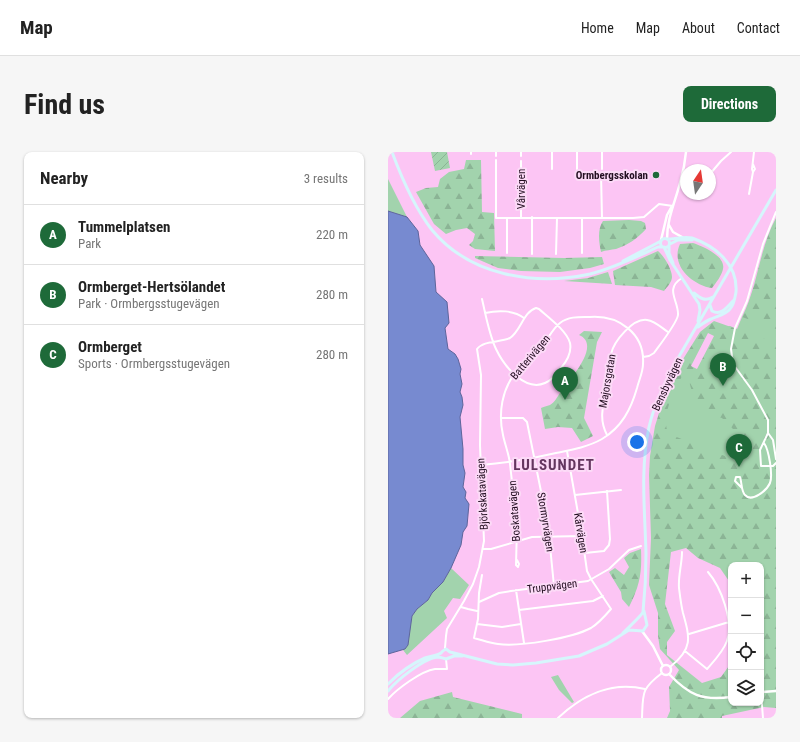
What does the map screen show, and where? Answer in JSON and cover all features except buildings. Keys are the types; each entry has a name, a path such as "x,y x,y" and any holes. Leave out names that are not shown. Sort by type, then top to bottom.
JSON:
{"main road":[{"path":"392,152 409,192 428,224 445,243 468,260 503,274 539,278 577,276 612,267 669,245 678,240 696,240"},
{"name":"Bensbyvägen","path":"638,618 643,613 644,603 646,556 644,484 647,441 655,409 666,381 776,190"},
{"path":"612,267 664,238 682,237 696,240 715,249 727,262 732,271 736,293 732,306 727,313 706,321 694,332"},
{"path":"667,239 673,265"},
{"path":"661,240 660,244 697,300 700,310 700,317 694,332"},
{"path":"691,290 702,299 707,300 714,297"},
{"path":"710,304 711,310 719,313 726,309 734,300"},
{"name":"Bensbyvägen","path":"644,603 646,623"},
{"path":"388,684 398,674 413,664 441,653 446,649 450,652 488,662 507,665 554,661 583,655 607,644 622,633 638,618 644,619 646,627 642,631 630,629 622,633"},
{"path":"634,621 633,625 636,630"},
{"path":"450,652 450,657"},
{"path":"441,653 444,659"},
{"path":"388,690 403,676 432,659 438,657 444,659 457,655 471,657"}],"street":[{"path":"552,152 552,169"},
{"path":"577,152 577,169"},
{"path":"602,152 602,169"},
{"path":"684,164 686,152"},
{"path":"716,167 731,152"},
{"path":"749,194 753,172 754,152"},
{"name":"Vårvägen","path":"496,160 496,218 639,218 644,216 659,204 673,206"},
{"name":"Vårvägen","path":"521,161 521,218"},
{"path":"601,173 602,218"},
{"path":"667,239 669,222 680,183"},
{"path":"661,240 667,215 673,206"},
{"path":"776,212 764,241 747,301 735,328 731,349 734,366 750,387 766,415 769,426 764,444 760,450 761,466 769,467 774,466 776,463"},
{"name":"Vårvägen","path":"507,218 507,253"},
{"name":"Vårvägen","path":"532,218 532,254"},
{"path":"556,254 557,218"},
{"path":"582,218 582,254"},
{"path":"669,222 671,230 682,237"},
{"path":"643,358 654,353 676,320 678,315 673,287 676,282 682,278"},
{"path":"482,299 493,342 501,358 514,374 531,384 539,384 551,379 567,360 570,349 570,342 566,336 539,309 534,308 512,336 508,339 493,342"},
{"path":"486,313 494,311 515,313 525,318"},
{"name":"Batterivägen","path":"481,465 510,462 534,458 592,444 607,435 621,422 631,407 642,371 643,358 638,341 628,328 616,320 601,316 571,318 563,321 557,326 539,351 521,366 514,374 504,395 501,418 502,431 510,462"},
{"name":"Majorsgatan","path":"607,435 603,424 602,413 610,378 611,355 614,346 628,328 637,322 646,320 653,322 668,332"},
{"name":"Björkskatavägen","path":"446,649 447,629 461,607 476,576 483,549 485,528 480,435 481,374 477,350 481,345 493,342"},
{"name":"Stormyrvägen","path":"501,418 523,418 526,420 549,536 554,586"},
{"path":"768,433 773,440 776,459"},
{"path":"742,488 735,481 736,476 740,478 745,495 749,498 755,497 761,493 770,482 771,477 767,449 764,444"},
{"name":"Kårvägen","path":"524,643 578,634 592,627 612,609 591,579 586,568 567,451"},
{"name":"Boskatavägen","path":"510,462 517,520 516,560"},
{"path":"575,495 621,490"},
{"path":"584,554 604,551 609,545 610,539 607,491"},
{"path":"483,549 491,549 532,537 582,536"},
{"name":"Truppvägen","path":"479,602 499,593 583,582 609,568 629,550 640,546"},
{"path":"669,674 671,670 670,667 680,659 688,645 689,634 682,609 679,587 682,552"},
{"path":"708,572 724,601 728,618"},
{"path":"482,575 477,624 474,638 498,644 524,643 516,590"},
{"path":"519,610 593,602 603,596"},
{"path":"461,607 478,611"},
{"path":"689,634 728,622"},
{"path":"477,624 502,627 521,624"},
{"path":"642,631 653,646 663,666 661,668 662,673"},
{"path":"685,651 707,669 725,645 729,634"},
{"path":"388,699 400,687 414,678 432,670 447,669 444,659"},
{"path":"663,666 666,665 670,667"},
{"path":"662,673 666,675 669,674 685,688 699,696 710,699 728,697"},
{"path":"642,718 642,698 645,689 650,682 662,673"},
{"path":"558,718 576,703 602,690 624,686 645,689"},
{"path":"764,692 776,691"},
{"path":"762,706 763,718"}],"green space":[{"path":"431,152 447,152 450,168 435,171"},
{"path":"466,160 481,160 482,212 494,213 495,251 475,249 469,245 473,241 475,234 467,228 446,234 434,224 416,192 426,188 438,187 440,179 449,172 464,169"},
{"path":"388,179 407,217 388,211"},
{"path":"776,218 776,329 742,317 752,293 770,230"},
{"path":"603,221 641,221 645,223 646,229 629,243 616,249 601,252 599,232"},
{"path":"776,222 776,544 650,463 659,413 671,382 682,368 697,374 726,327 730,326 737,329 742,317 744,317"},
{"path":"693,243 712,252 721,260 723,264 721,274 712,288 697,283 685,273 680,266 678,252 680,244"},
{"path":"658,251 663,256 672,274 671,281 664,291 651,287 615,285 613,271"},
{"path":"475,256 564,258 602,257 604,264 590,268 560,272 521,271 498,268 475,258"},
{"path":"608,272 612,284 564,281 588,278"},
{"path":"714,321 776,343 776,440 774,436 769,437 758,455 758,467 776,465 776,708 764,707 722,716 722,718 667,718 670,711 669,687 679,670 660,649 658,636 658,613 649,585 651,538 649,475 650,456 655,426 665,394 680,364 700,332","holes":["708,333 714,336 697,369 691,366","687,374 694,399 704,413 722,418 753,449 745,464 669,434 666,427 669,404 682,376","686,548 698,558 720,568 728,580 728,562 764,562 764,706 728,706 728,667 721,677 702,683 667,655 667,642 675,631 665,604 671,552"]},
{"path":"584,331 602,332 597,342 584,418 593,436 581,442 572,428 558,427 545,429 541,408 550,405 553,402 581,364 587,347 585,340 579,335"},
{"path":"641,549 640,579 629,607 622,599 621,592 609,572 615,568 624,575 629,567 624,558 630,553"},
{"path":"451,568 469,585 460,599 453,598 444,611 447,618 407,655 403,650 405,649 412,616 443,582"},
{"path":"558,675 574,702 572,703 559,690 551,677"},
{"path":"452,692 453,697 522,714 522,718 400,718 420,701"}],"water":[{"path":"388,211 407,217 418,231 420,245 434,266 436,292 447,302 449,323 445,328 448,349 455,354 461,369 460,374 462,384 460,392 463,405 460,417 463,465 465,473 463,487 466,492 465,498 469,504 467,526 463,532 461,545 451,568 443,582 412,616 408,645 405,649 388,654"}],"place":[{"name":"Ormbergsskolan","path":"656,175"},
{"name":"Ormberget-Hertsölandet","path":"723,386"},
{"name":"Tummelplatsen","path":"565,400"},
{"name":"Ormberget","path":"739,467"}],"district":[{"name":"LULSUNDET","path":"554,465"}]}
